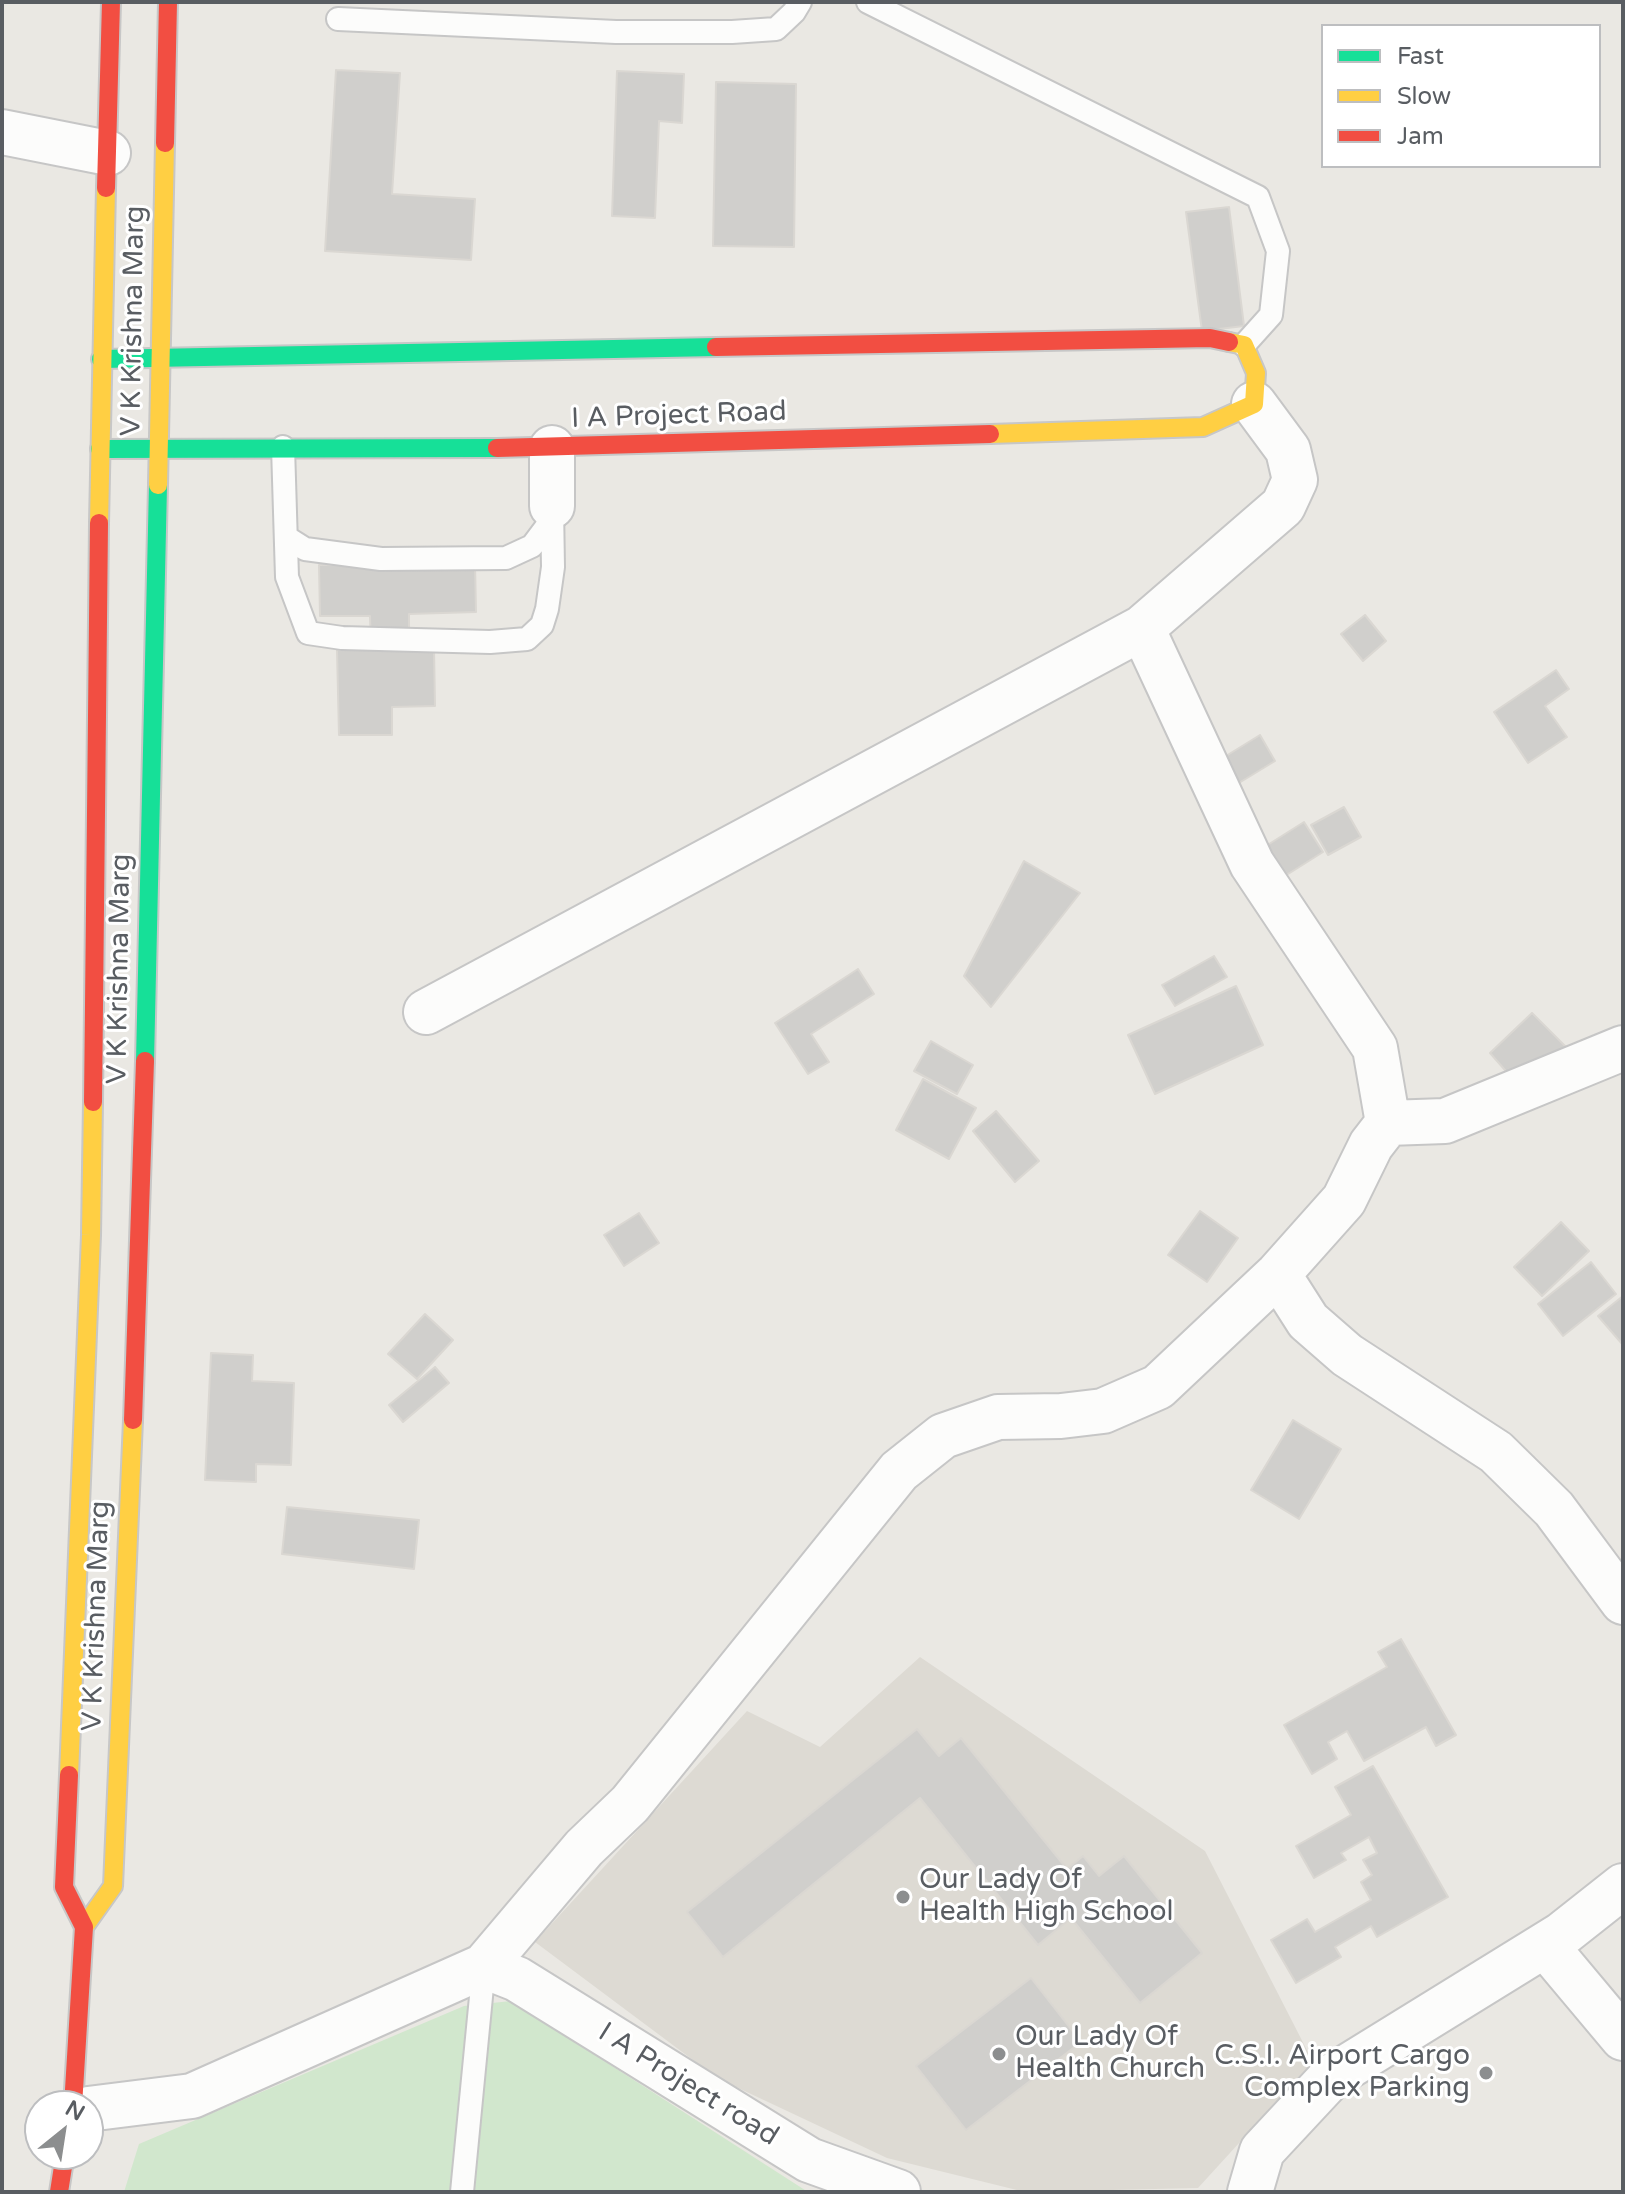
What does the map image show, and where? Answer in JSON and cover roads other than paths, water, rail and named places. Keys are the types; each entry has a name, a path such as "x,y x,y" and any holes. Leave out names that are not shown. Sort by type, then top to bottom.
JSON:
{"street":[{"name":"V K Krishna Marg","path":"111,2 100,449 104,1208 64,1887 84,1927 113,1886 142,1205 168,2"},
{"path":"2,132 108,153"},
{"path":"101,359 1210,338 1244,345 1256,373 1254,404 1288,450 1295,480 1283,506 1142,628 426,1012"},
{"name":"I A Project Road","path":"100,449 552,448 1203,427 1254,404"},
{"path":"552,448 552,512"},
{"path":"104,2107 192,2096 484,1966 584,1848 630,1804 899,1471 943,1436 998,1417 1061,1416 1103,1411 1158,1387 1278,1274 1344,1200 1371,1145 1388,1123 1375,1048 1252,864 1142,628"},
{"path":"1388,1123 1445,1121 1623,1048"},
{"path":"104,1208 142,1205"},
{"path":"1278,1274 1308,1321 1347,1355 1496,1452 1554,1509 1623,1602"},
{"path":"1250,2192 1262,2151 1331,2077 1545,1945 1623,1886"},
{"path":"74,2090 84,1927"},
{"path":"1545,1945 1623,2038"},
{"name":"I A Project road","path":"484,1966 517,1979 809,2160 898,2192"},
{"path":"59,2192 62,2170"}],"lane":[{"path":"338,19 616,32 732,32 776,29 800,2"},
{"path":"868,2 1258,197 1278,251 1271,315 1244,345"},
{"path":"283,447 287,577 308,633 342,638 527,639 542,625 547,609 553,567 552,512"},
{"path":"286,537 305,549 381,559 506,558 532,546 552,512"},
{"path":"462,2192 484,1966"}],"place":[{"name":"Our Lady Of Health High School","path":"903,1897"},
{"name":"Our Lady Of Health Church","path":"999,2054"},
{"name":"C.S.I. Airport Cargo Complex Parking","path":"1486,2073"}]}
